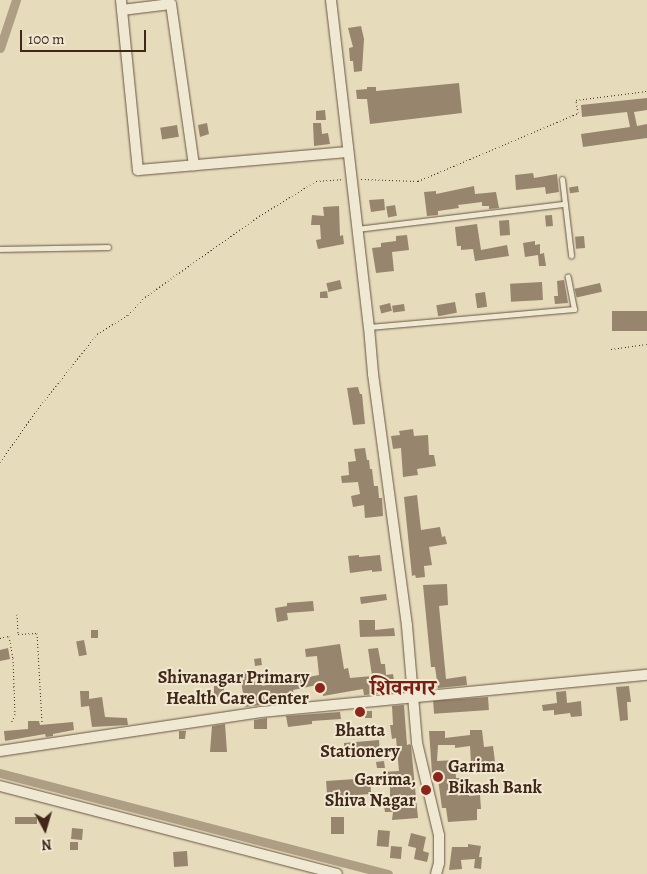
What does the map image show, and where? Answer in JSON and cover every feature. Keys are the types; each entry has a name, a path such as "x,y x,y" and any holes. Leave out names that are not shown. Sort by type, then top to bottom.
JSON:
{"street":[{"path":"331,0 369,327 372,374 407,626 417,743 439,835 439,863 436,874"},
{"path":"194,165 171,4 121,5 138,170 348,152"},
{"path":"0,751 260,712 413,699 647,675"},
{"path":"0,786 338,874"}],"lane":[{"path":"562,179 571,255"},
{"path":"357,229 565,204"},
{"path":"0,249 108,247"},
{"path":"369,327 574,309 568,277"}],"path":[{"path":"0,462 36,411 97,334 128,315 145,297 259,216 308,186 316,182 351,178 418,182 578,113 576,100 647,91"},
{"path":"611,349 647,344"},
{"path":"17,614 18,634 37,633 42,723"},
{"path":"0,638 9,636 13,658 15,714 11,723"}],"building":[{"path":"361,26 364,39 362,71 354,72 353,61 350,61 349,48 353,47 348,28"},
{"path":"459,83 462,113 370,124 367,99 357,99 356,90 367,89 367,87 376,87 376,91"},
{"path":"647,98 647,110 634,112 637,126 647,124 647,138 583,147 581,134 630,127 627,112 582,117 581,105"},
{"path":"325,110 326,120 316,120 316,111"},
{"path":"207,123 209,134 200,137 198,125"},
{"path":"313,123 321,123 322,134 328,133 330,144 314,146"},
{"path":"177,125 179,137 162,140 160,128"},
{"path":"533,173 534,178 557,174 559,192 546,194 545,187 516,190 515,175"},
{"path":"474,186 475,194 496,192 499,208 489,209 489,206 482,206 482,202 458,205 459,208 438,211 438,215 427,216 424,192 436,191 436,194"},
{"path":"578,186 579,192 570,193 569,187"},
{"path":"384,199 385,210 371,212 369,200"},
{"path":"395,205 397,216 388,217 386,207"},
{"path":"339,206 340,236 343,235 344,244 318,249 316,240 321,239 320,225 311,225 312,215 324,216 323,207"},
{"path":"552,215 553,226 546,227 545,216"},
{"path":"509,220 510,235 500,236 499,221"},
{"path":"477,224 481,250 507,245 509,256 475,261 473,249 461,250 461,246 457,246 455,227"},
{"path":"407,235 409,250 392,252 394,271 376,273 372,248 381,247 381,243 396,241 396,236"},
{"path":"584,236 585,248 576,249 575,237"},
{"path":"535,241 535,245 540,244 540,254 544,253 546,266 539,266 538,255 525,257 523,243"},
{"path":"340,280 342,289 328,292 326,283"},
{"path":"564,280 568,303 555,304 554,296 558,296 557,281"},
{"path":"542,282 543,300 511,302 510,284"},
{"path":"600,283 602,292 577,298 575,289"},
{"path":"327,291 328,298 320,298 320,292"},
{"path":"485,292 487,307 477,308 475,293"},
{"path":"455,302 457,313 438,316 436,305"},
{"path":"390,303 392,311 381,313 379,306"},
{"path":"404,304 405,311 393,313 392,306"},
{"path":"612,311 647,311 647,331 612,331"},
{"path":"358,387 360,394 362,394 365,424 353,425 347,388"},
{"path":"413,429 414,436 428,435 429,455 434,455 436,466 417,469 418,475 403,477 401,448 393,449 391,436 400,435 399,431"},
{"path":"365,448 370,469 372,469 374,486 378,486 379,498 382,498 383,516 365,518 364,505 353,507 351,496 360,494 358,482 342,483 341,476 349,475 348,462 356,461 354,449"},
{"path":"417,495 421,530 440,527 442,537 445,536 447,544 429,547 432,565 424,566 425,577 416,578 415,575 412,576 404,497"},
{"path":"359,555 359,557 380,555 382,571 372,572 372,570 350,573 348,556"},
{"path":"447,584 448,605 439,606 446,679 466,676 467,685 438,688 435,667 431,667 423,585"},
{"path":"386,594 387,600 361,604 360,597"},
{"path":"313,601 314,611 287,613 288,620 277,622 275,608 287,606 287,603"},
{"path":"359,620 375,620 375,630 394,628 395,636 360,637"},
{"path":"91,630 98,630 98,638 91,638"},
{"path":"84,640 87,655 79,656 76,642"},
{"path":"340,644 344,669 348,668 350,678 372,676 368,649 378,648 381,664 385,664 386,675 393,674 396,692 364,695 363,689 323,696 322,684 293,690 294,698 268,701 268,704 245,707 241,680 233,681 232,674 248,672 249,683 291,674 292,680 319,675 317,656 306,657 305,649"},
{"path":"8,648 10,659 0,661 0,650"},
{"path":"261,658 262,665 255,666 254,659"},
{"path":"214,686 224,686 224,697 214,697"},
{"path":"629,686 631,702 627,702 628,720 620,721 616,687"},
{"path":"80,691 89,691 89,699 102,697 105,717 127,718 128,725 92,727 89,706 81,707"},
{"path":"566,691 567,703 581,701 582,716 571,717 570,713 554,715 554,710 543,711 542,705 557,703 556,692"},
{"path":"210,693 211,701 204,702 203,694"},
{"path":"488,697 489,710 434,714 433,701"},
{"path":"404,705 407,745 410,744 411,746 418,818 392,820 393,812 385,812 384,806 390,805 390,785 384,786 383,772 399,771 396,738 392,739 390,725 393,725 392,706"},
{"path":"365,711 372,711 372,718 365,718"},
{"path":"340,712 341,719 312,721 312,724 288,727 286,716"},
{"path":"267,718 267,729 254,729 254,720"},
{"path":"28,721 39,721 40,725 73,722 74,730 53,734 53,736 46,737 45,734 5,741 4,731 28,729"},
{"path":"225,724 227,752 210,752 212,726"},
{"path":"470,730 482,730 484,747 493,746 495,762 471,763 470,746 455,748 455,745 438,745 437,761 455,760 456,778 469,778 469,796 480,795 481,809 477,809 477,820 448,822 446,808 442,808 437,772 432,773 429,731 445,731 445,738 470,735"},
{"path":"179,731 186,731 185,739 179,739"},
{"path":"379,740 380,756 344,757 344,743"},
{"path":"384,761 385,768 377,768 376,762"},
{"path":"370,778 371,794 327,797 326,781"},
{"path":"15,817 37,817 37,824 15,824"},
{"path":"331,817 344,817 344,834 331,834"},
{"path":"72,828 83,829 82,840 71,839"},
{"path":"378,830 390,831 389,847 377,846"},
{"path":"411,833 426,837 423,851 429,853 427,862 414,859 416,848 408,846"},
{"path":"70,842 78,842 78,850 70,850"},
{"path":"468,844 481,846 479,857 482,857 481,869 474,868 475,859 461,860 462,869 449,870 452,847 468,847"},
{"path":"391,846 402,847 401,859 390,858"},
{"path":"187,851 188,866 174,867 173,852"}],"waterway":[{"path":"0,48 16,0"},
{"path":"0,773 388,874"}],"place":[{"name":"Shivanagar Primary Health Care Center","path":"320,688"},
{"name":"Bhatta Stationery","path":"360,712"},
{"name":"Garima Bikash Bank","path":"438,777"},
{"name":"Garima, Shiva Nagar","path":"426,790"}],"district":[{"name":"शिवनगर","path":"403,689"}]}
